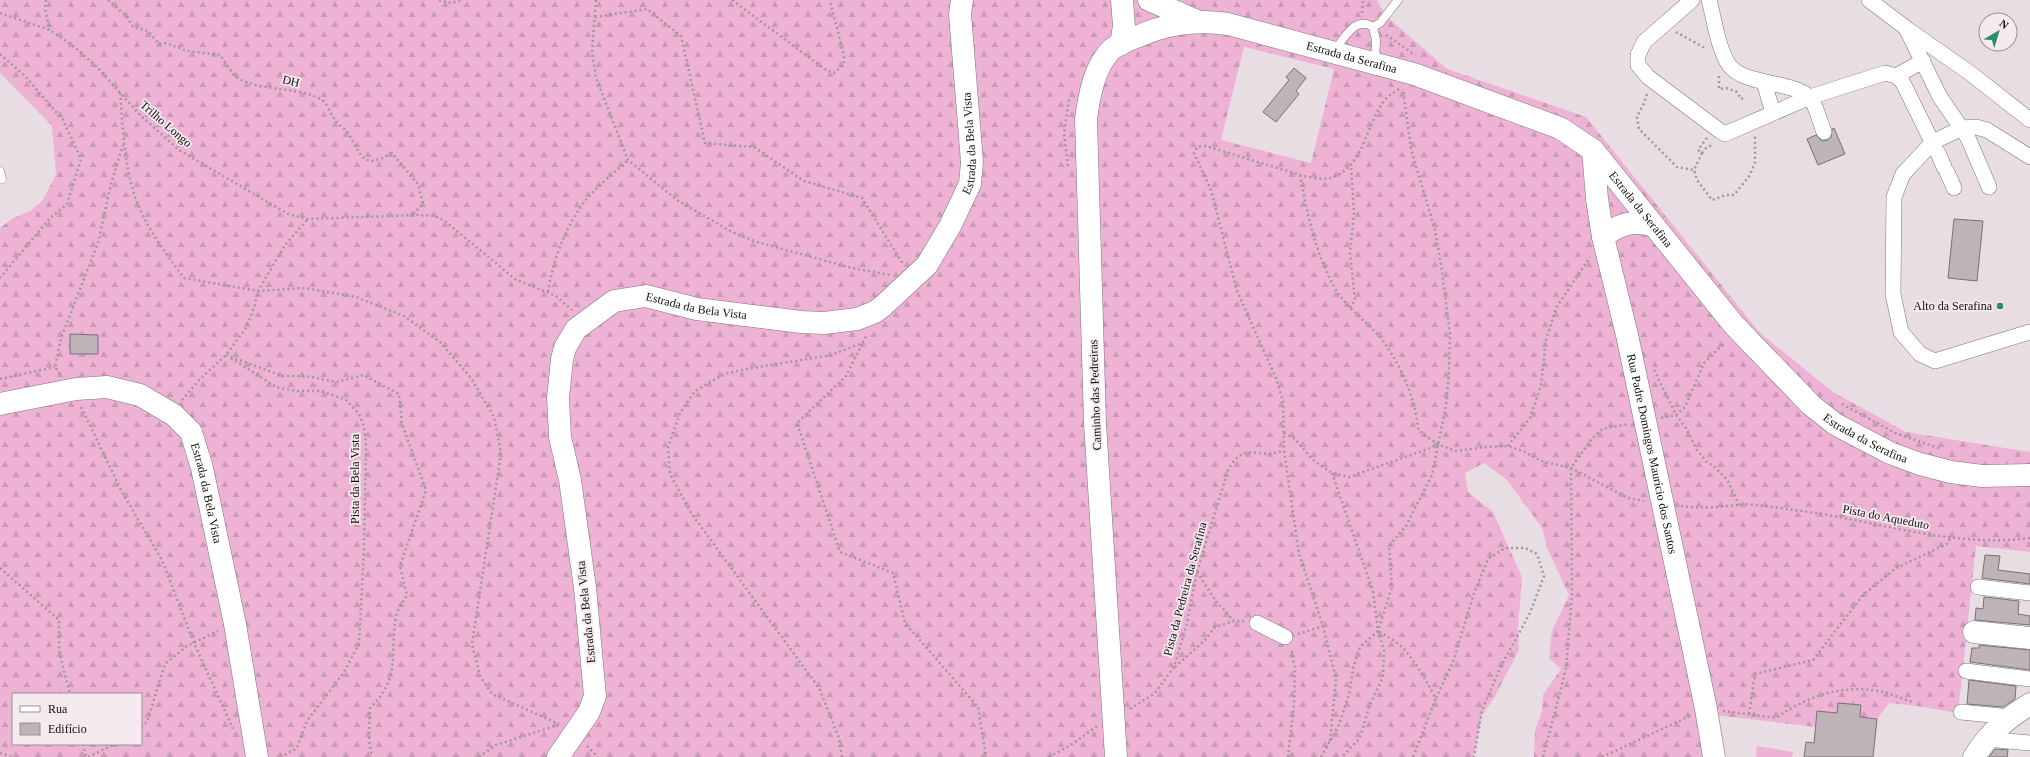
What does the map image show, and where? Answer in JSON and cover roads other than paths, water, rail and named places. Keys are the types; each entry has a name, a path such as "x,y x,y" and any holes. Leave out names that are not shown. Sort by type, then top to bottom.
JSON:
{"street":[{"name":"Estrada da Bela Vista","path":"558,757 567,729 589,712 595,696 585,588 570,480 560,437 558,398 565,348 570,337 581,324 614,301 646,296 698,309 778,320 824,322 846,321 875,312 912,279 930,259 950,226 970,184 972,162 960,14 962,0"},
{"path":"1121,44 1124,26 1122,0"},
{"path":"1149,0 1197,21"},
{"path":"1692,0 1644,42 1638,55 1638,65 1648,77 1715,128 1725,134 1810,98 1876,75 1885,74 1896,76 1906,88 1936,148 1956,193"},
{"path":"1709,0 1723,52 1728,64 1736,72 1764,82 1796,90 1810,98 1824,132"},
{"path":"1870,0 1906,28 1970,73 2030,120"},
{"name":"Caminho das Pedreiras","path":"1116,757 1095,423 1086,120 1093,80 1112,50 1148,31 1176,23 1197,21"},
{"name":"Estrada da Serafina","path":"1197,21 1228,24 1412,73 1560,128 1593,150 1734,325 1811,405 1835,424 1890,453 1920,464 1951,472 1982,476 2030,475"},
{"path":"1906,28 1940,97 1962,128 1989,187"},
{"path":"1896,76 1922,61"},
{"path":"1764,82 1767,116"},
{"path":"2030,157 1987,130 1976,127 1962,128 1903,174 1894,197 1893,294 1901,332 1920,354 1935,360 2030,332"},
{"name":"Rua Padre Domingos Maurício dos Santos","path":"1593,150 1597,199 1603,237 1627,334 1644,422 1706,709 1714,757"},
{"path":"1603,237 1613,228 1626,223 1639,222 1652,225"},
{"name":"Estrada da Bela Vista","path":"0,404 75,396 107,387 140,395 174,414 191,432 202,468 235,624 257,757"},
{"path":"1978,587 2030,593"},
{"path":"1251,622 1287,638"},
{"path":"1974,632 2030,638"},
{"path":"1966,672 2030,679"},
{"path":"1980,748 2010,717 2030,704"},
{"path":"1962,712 2010,717"},
{"path":"1980,748 2030,743"}],"lane":[{"path":"1373,27 1380,23 1398,0"},
{"path":"1334,51 1351,29 1360,23 1367,23 1373,27 1376,40 1374,62"}],"place":[{"name":"Alto da Serafina","path":"2000,306"}]}
